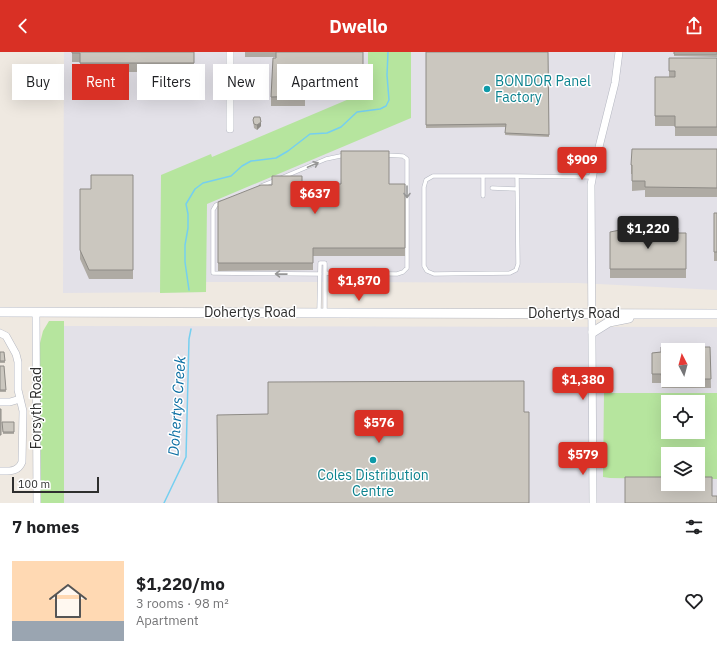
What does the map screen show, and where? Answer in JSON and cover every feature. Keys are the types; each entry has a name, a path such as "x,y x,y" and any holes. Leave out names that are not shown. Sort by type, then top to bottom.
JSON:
{"main road":[{"name":"Dohertys Road","path":"0,312 714,314"},
{"path":"592,332 608,322 623,318 689,319 714,314"}],"street":[{"path":"230,52 230,129"},
{"path":"593,503 591,185 615,82 619,52"},
{"name":"Forsyth Road","path":"36,312 36,503"},
{"path":"0,333 6,336 16,354 18,362 18,390 23,411 22,462 16,470 0,471"},
{"path":"0,402 10,402 20,399"}],"lane":[{"path":"254,189 326,159 343,155 352,155"},
{"path":"325,273 397,274 407,268 407,159 403,156 380,155"},
{"path":"517,176 519,254 516,270 510,274 434,274 427,271 424,266 424,187 426,180 433,176 517,176 592,177"},
{"path":"483,176 483,196"},
{"path":"492,188 517,189"},
{"path":"224,202 216,205 213,210 213,273 320,274"},
{"path":"320,263 325,263 325,273 322,313 320,263"}],"shaded area":[{"path":"64,52 717,52 717,290 578,283 352,282 352,276 346,276 346,282 206,282 206,292 63,293"},
{"path":"64,326 717,327 717,503 64,503"}],"green space":[{"path":"368,52 411,52 411,118 207,204 206,292 160,293 161,175 211,154 212,157 347,100 373,100 373,64 368,64"},
{"path":"49,321 64,321 64,503 39,503 39,347 43,331"},
{"path":"604,393 717,393 717,479 705,479 705,447 661,447 661,479 603,477"}],"building":[{"path":"72,52 194,52 194,63 80,63 80,53"},
{"path":"276,52 363,52 363,64 277,64 277,97 271,97 273,58 276,58"},
{"name":"BONDOR Panel Factory","path":"426,52 548,52 549,135 505,133 506,124 426,125"},
{"path":"674,52 717,52 717,54 674,54"},
{"path":"669,58 717,58 717,127 675,127 675,116 655,116 655,77 675,77 675,71 669,71"},
{"path":"254,117 260,117 261,122 257,125 254,124"},
{"path":"632,149 717,149 717,188 645,187 645,181 632,181"},
{"path":"341,151 389,151 389,184 405,184 405,248 313,248 313,263 218,263 218,202 261,185 272,185 272,176 302,176 302,183 341,184"},
{"path":"91,175 133,175 133,270 89,270 80,250 80,189 91,189"},
{"path":"714,213 717,213 717,252 714,252"},
{"path":"641,228 678,228 678,233 686,233 686,269 610,269 610,232 620,230 621,233 641,233"},
{"path":"705,347 710,347 711,379 705,379"},
{"path":"0,352 4,352 5,361 0,361"},
{"path":"661,352 661,374 652,374 652,353"},
{"path":"0,366 4,366 6,390 0,390"},
{"name":"Coles Distribution Centre","path":"524,381 524,412 529,412 529,503 218,503 217,415 268,414 268,382"},
{"path":"1,409 1,435 0,435"},
{"path":"2,422 14,422 14,432 3,432"},
{"path":"625,477 661,477 661,491 705,491 705,477 712,477 712,496 717,496 717,503 625,503"}],"waterway":[{"name":"Dohertys Creek","path":"189,290 185,262 185,245 188,228 186,204 195,189 203,183 231,176 242,166 251,161 276,158 288,151 310,134 327,133 341,127 357,112 380,109 386,106 389,100 387,75 388,52"},
{"name":"Dohertys Creek","path":"164,503 186,457 189,339 191,329"}],"place":[{"name":"BONDOR Panel Factory","path":"487,89"},
{"name":"Coles Distribution Centre","path":"373,460"}]}
